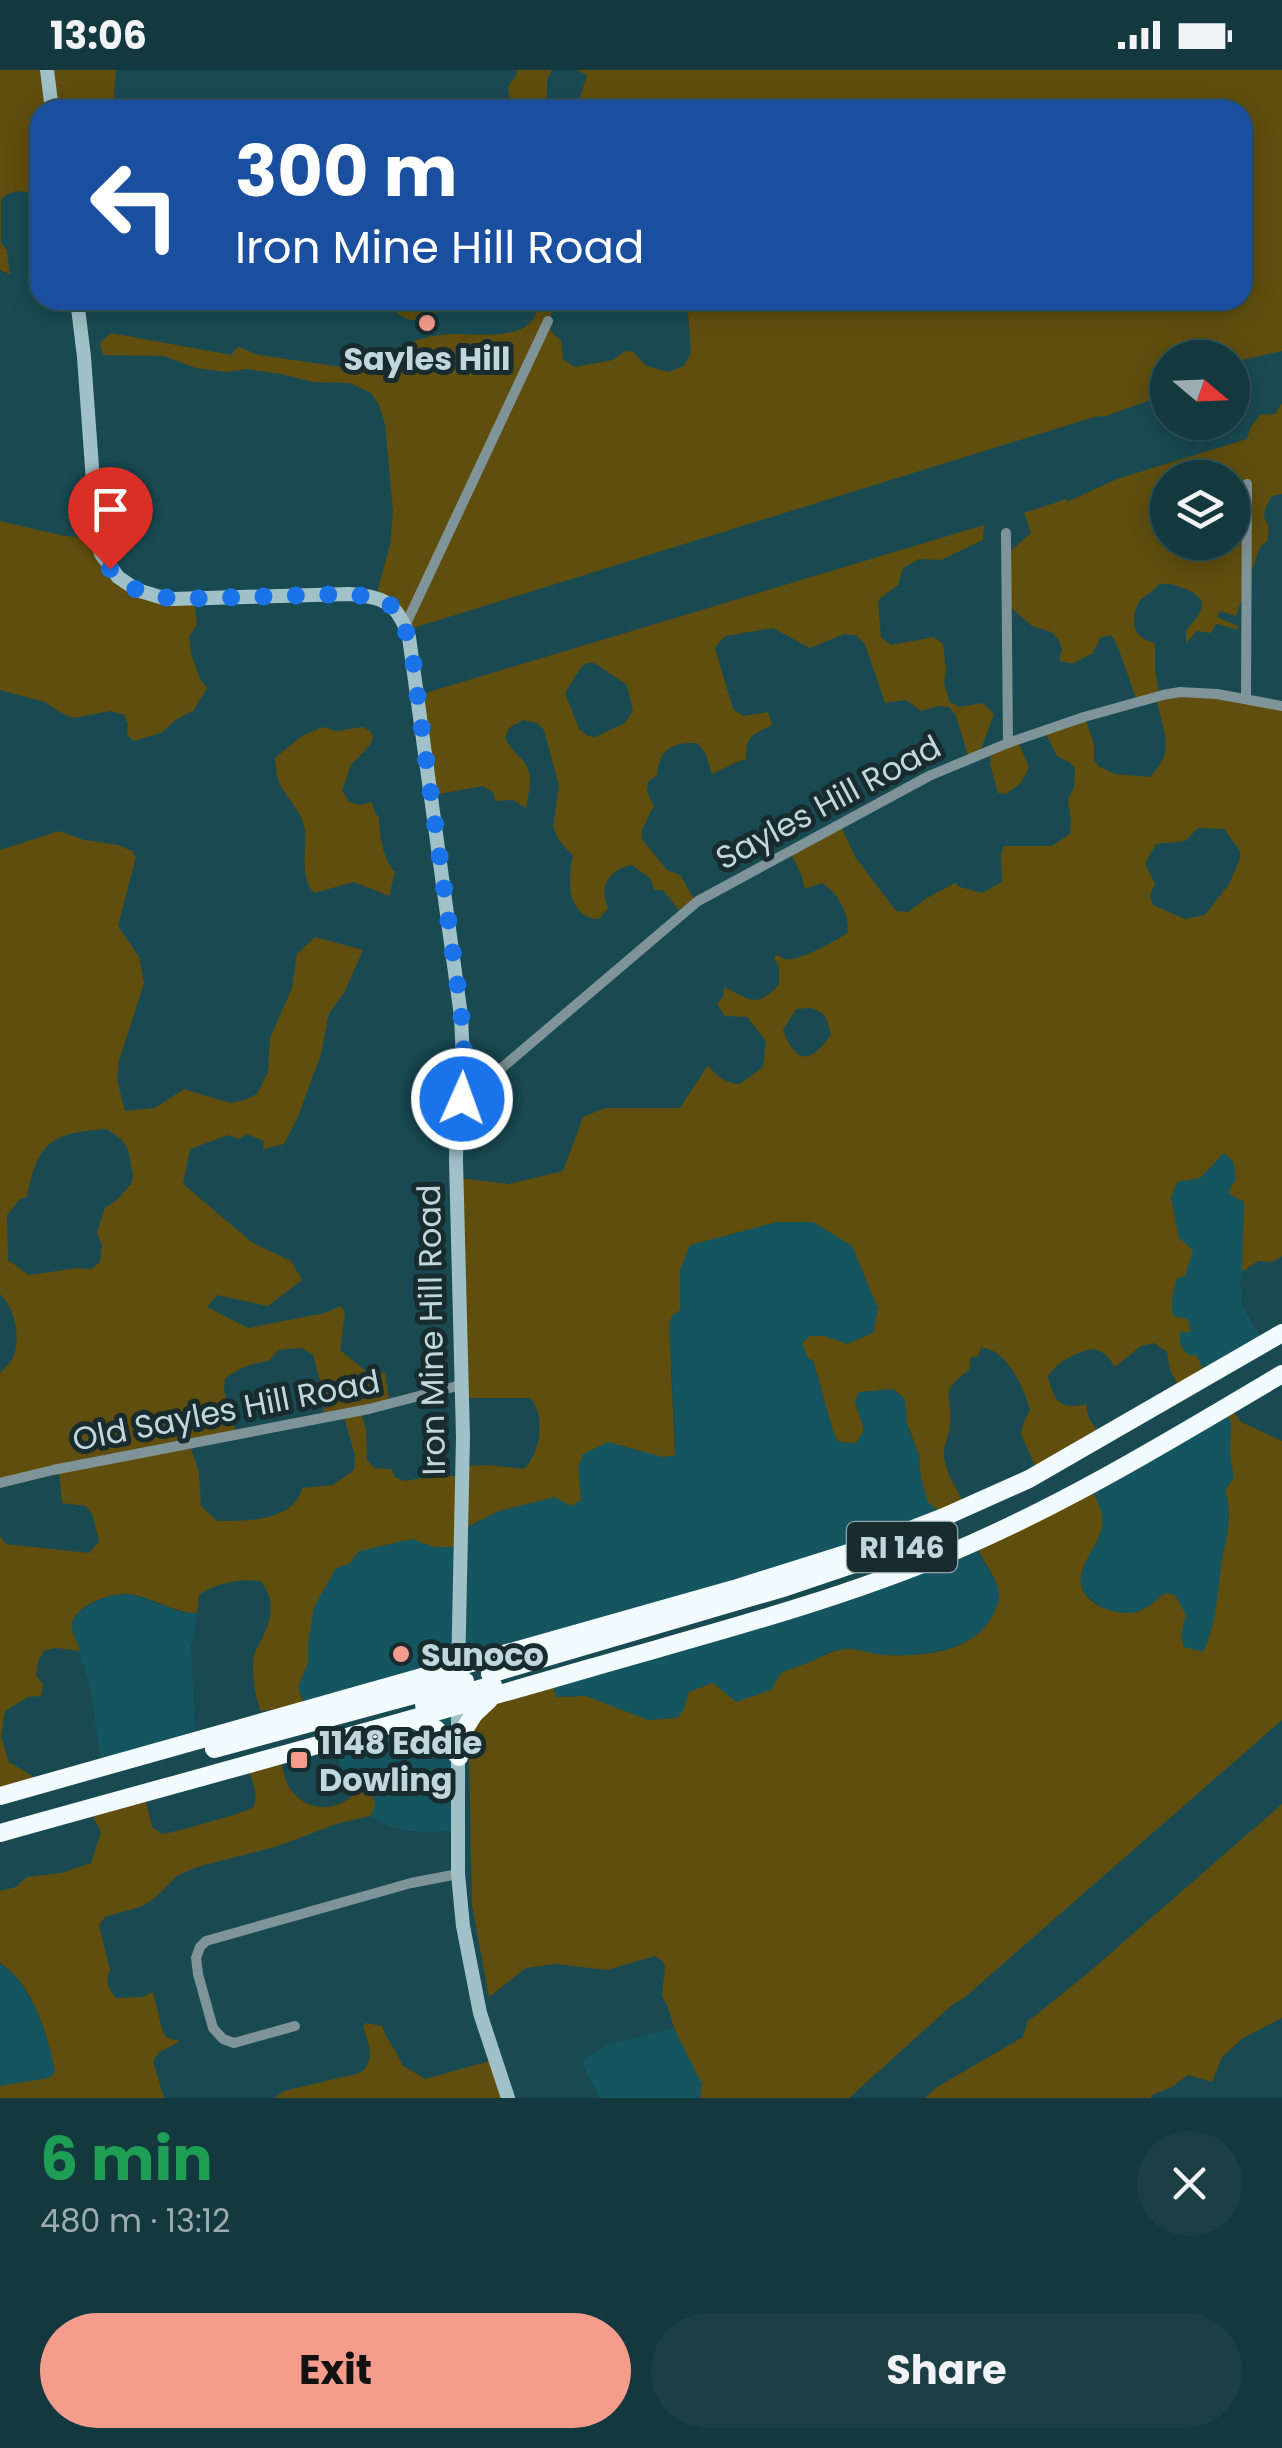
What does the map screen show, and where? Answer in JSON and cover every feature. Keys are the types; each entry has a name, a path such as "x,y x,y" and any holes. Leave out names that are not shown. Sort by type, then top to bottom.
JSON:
{"highway":[{"path":"0,1796 773,1578 864,1548 1010,1488 1282,1332"},
{"name":"RI 146","path":"492,1685 857,1564 999,1506 1282,1345"},
{"name":"RI 146","path":"0,1822 819,1590 944,1544 1027,1507 1282,1361"},
{"path":"0,1833 419,1706 458,1706 492,1685 782,1613 921,1565 1021,1521 1106,1477 1282,1374"},
{"path":"419,1706 436,1729 459,1748 492,1685"},
{"name":"RI 146","path":"0,1807 419,1706"}],"street":[{"path":"47,70 51,100"},
{"path":"79,310 97,537 101,554 118,577 137,590 172,599 369,596 398,610 405,626"},
{"path":"405,626 548,321"},
{"path":"1006,533 1008,743"},
{"path":"1246,698 1247,560"},
{"name":"Iron Mine Hill Road","path":"405,626 413,659 461,1016 464,1081 456,1160 463,1437 458,1668"},
{"name":"Sayles Hill Road","path":"462,1099 698,901 930,776 1008,743 1163,695 1196,692 1282,706"},
{"name":"Old Sayles Hill Road","path":"0,1483 369,1409 461,1386"},
{"path":"458,1668 458,1874 463,1926 480,2013 508,2098"},
{"path":"295,2026 234,2043 222,2039 214,2028 198,1974 196,1958 200,1947 206,1941 392,1888 458,1874"}],"shaded area":[{"path":"0,70 116,70 116,100 30,100 30,193 14,192 1,200 1,243 7,250 10,274 0,270"},
{"path":"517,70 552,70 547,79 547,100 510,100 508,87"},
{"path":"576,70 1282,70 1282,351 1250,358 1250,340 1150,340 1150,400 410,629 376,597 390,544 393,511 385,424 371,393 350,383 313,382 247,369 226,372 196,368 164,356 103,355 100,343 111,333 231,355 238,347 259,355 369,371 384,366 404,346 419,340 444,335 507,333 530,323 536,310 553,310 550,327 561,340 563,359 575,367 613,360 625,351 633,352 646,366 669,372 684,366 691,353 686,310 1252,310 1252,100 579,100 587,75"},
{"path":"394,310 438,310 424,319 400,315"},
{"path":"1282,403 1282,494 1272,496 1266,508 1267,541 1260,547 1236,616 1220,611 1217,617 1239,630 1216,624 1211,633 1197,631 1186,643 1186,630 1197,617 1201,601 1192,592 1169,584 1159,584 1141,599 1134,619 1142,638 1155,644 1159,692 1195,693 1282,706 1282,1256 1272,1262 1258,1261 1242,1272 1244,1202 1230,1194 1236,1179 1233,1161 1224,1153 1200,1178 1177,1182 1171,1198 1179,1238 1193,1250 1185,1276 1177,1278 1172,1313 1188,1319 1191,1332 1180,1332 1180,1344 1187,1354 1197,1356 1208,1381 1183,1395 1170,1370 1167,1352 1154,1343 1141,1346 1115,1367 1098,1350 1066,1359 1048,1376 1052,1391 1064,1405 1086,1404 1089,1419 1104,1440 1039,1475 1021,1434 1030,1410 1023,1391 1006,1362 981,1348 978,1356 971,1357 969,1370 950,1389 945,1464 967,1508 946,1517 928,1502 919,1455 907,1423 905,1399 893,1389 859,1392 855,1402 864,1430 856,1443 839,1442 813,1360 808,1358 802,1343 810,1336 825,1336 847,1344 873,1333 878,1308 852,1246 813,1222 777,1222 690,1245 680,1270 680,1310 669,1324 675,1455 663,1457 608,1442 583,1454 578,1468 581,1500 571,1506 555,1497 499,1511 465,1528 457,1547 434,1547 412,1539 359,1551 349,1564 336,1568 314,1607 308,1662 298,1687 304,1705 261,1711 253,1661 271,1610 261,1581 228,1582 212,1587 199,1595 197,1613 128,1594 93,1602 73,1620 80,1651 45,1650 38,1661 36,1676 43,1684 41,1696 28,1697 5,1711 1,1736 9,1762 34,1777 0,1788 0,1536 6,1544 89,1553 99,1542 93,1516 86,1506 62,1503 59,1471 0,1481 0,1373 12,1360 17,1334 10,1307 0,1294 0,850 59,831 118,845 136,857 118,926 139,957 144,983 119,1061 117,1080 125,1111 155,1108 184,1089 230,1103 257,1094 268,1072 270,1038 292,988 297,954 315,937 363,950 344,993 329,1013 321,1054 284,1144 263,1149 264,1141 247,1134 239,1139 228,1135 190,1149 183,1184 253,1243 291,1261 302,1280 268,1306 217,1295 207,1307 248,1328 325,1313 341,1306 345,1313 340,1350 367,1372 385,1373 389,1401 360,1409 366,1430 367,1460 374,1468 391,1469 395,1477 404,1481 459,1476 463,1466 524,1469 538,1444 540,1424 530,1398 463,1398 459,1178 509,1184 563,1171 583,1117 605,1108 680,1108 708,1065 722,1079 740,1084 763,1067 766,1041 747,1017 725,1016 717,1004 724,987 758,1000 779,985 779,967 774,957 798,957 848,932 838,898 822,883 805,889 789,850 841,826 855,857 896,911 908,912 955,883 982,893 1002,882 1004,846 1052,846 1070,834 1068,800 1074,787 1075,768 1057,756 1045,732 1085,718 1098,766 1115,774 1149,777 1166,749 1156,698 1137,701 1111,635 1101,637 1092,654 1077,662 1059,660 1062,649 1058,639 1051,632 1032,626 1009,606 1007,554 1031,533 1024,513 1067,502 1150,469 1150,560 1250,560 1250,460 1179,460 1250,440 1250,428 1260,415 1275,414","holes":["1198,828 1224,829 1240,851 1240,859 1229,884 1205,915 1185,919 1153,905 1150,895 1155,884 1145,864 1156,844 1185,841","810,1008 825,1017 831,1035 816,1052 804,1056 793,1049 783,1030 796,1009","107,1129 128,1149 133,1176 118,1199 105,1208 97,1233 102,1245 100,1262 91,1269 29,1275 8,1260 7,1215 20,1199 27,1197 36,1163 50,1143 73,1133","302,1348 313,1355 324,1414 343,1414 355,1455 354,1470 333,1485 302,1488 289,1508 279,1513 254,1520 217,1521 201,1506 199,1473 190,1445 236,1432 224,1391 225,1379 246,1367 269,1361 278,1350"]},
{"path":"0,521 65,536 98,539 128,585 194,603 197,624 189,637 191,654 207,688 193,711 161,733 133,741 127,734 124,715 111,711 73,718 45,702 0,690"},
{"path":"984,525 983,540 941,560 919,559 903,568 898,585 878,600 881,637 891,645 934,637 943,644 944,683 949,701 959,707 983,703 994,714 978,757 969,759 956,716 949,707 921,711 906,700 885,703 865,644 856,635 844,634 810,648 773,628 725,636 715,648 733,709 743,716 768,712 772,725 751,737 746,760 712,774 705,752 697,743 674,746 664,753 657,775 648,782 647,791 654,807 641,831 642,839 667,870 680,875 694,899 679,910 663,890 654,890 651,879 632,865 617,870 608,880 604,893 608,908 599,919 578,909 570,887 573,856 553,827 559,786 544,730 537,723 523,720 509,728 505,738 530,775 526,808 513,800 495,801 493,792 483,786 434,795 419,695","holes":["594,663 627,685 633,711 625,723 595,737 579,729 565,693 581,667"]},
{"path":"322,727 336,731 363,727 371,732 369,746 351,765 342,790 349,802 372,802 379,817 382,846 395,872 389,896 354,882 314,893 309,887 304,824 279,782 275,758 302,736"},
{"path":"1018,742 1029,767 1021,783 1006,794 998,793 990,764 991,752"},
{"path":"1223,1153 1233,1161 1236,1179 1230,1188 1244,1202 1241,1304 1263,1341 1208,1381 1180,1344 1180,1332 1191,1331 1172,1313 1179,1238 1171,1198 1177,1182 1200,1178"},
{"path":"777,1222 813,1222 852,1246 878,1308 873,1333 847,1344 825,1336 812,1359 834,1434 864,1430 855,1402 859,1392 893,1389 905,1399 921,1477 947,1518 305,1704 298,1687 308,1662 314,1607 336,1568 349,1564 359,1551 412,1539 434,1547 499,1511 555,1497 571,1506 581,1500 578,1468 583,1453 608,1442 663,1457 676,1450 669,1324 680,1310 680,1270 690,1245"},
{"path":"1227,1404 1241,1422 1282,1441 1282,1720 849,2098 700,2098 702,2084 662,1996 665,1966 655,1956 607,1970 556,1964 526,1968 489,1997 472,1905 469,1756 477,1721 497,1700 552,1683 556,1697 586,1696 648,1720 677,1718 689,1692 713,1683 736,1702 771,1690 781,1673 836,1651 914,1655 960,1645 984,1628 999,1600 996,1581 977,1546 1091,1487 1102,1525 1081,1576 1084,1592 1096,1604 1123,1613 1143,1610 1165,1593 1175,1595 1186,1615 1181,1634 1184,1647 1203,1652 1215,1614 1227,1532 1225,1490 1234,1478 1231,1422 1224,1406"},
{"path":"1224,1406 1231,1422 1234,1478 1225,1490 1229,1504 1220,1597 1213,1630 1203,1652 1184,1647 1181,1634 1186,1615 1165,1593 1142,1611 1127,1613 1103,1609 1085,1593 1080,1582 1102,1525 1091,1487"},
{"path":"977,1546 998,1586 1000,1600 978,1637 947,1649 908,1655 878,1655 850,1648 830,1651 781,1673 771,1690 735,1702 684,1709 677,1718 648,1720 586,1696 556,1697 552,1683"},
{"path":"128,1593 184,1613 197,1613 191,1646 195,1731 101,1759 90,1685 71,1626 78,1613 101,1597"},
{"path":"456,1708 456,1830 408,1831 370,1816 372,1794 346,1784 334,1745"},
{"path":"281,1763 289,1787 304,1802 334,1806 358,1788 372,1794 375,1806 370,1816 197,1867 177,1876 154,1899 105,1917 99,1925 111,1992 116,1998 143,1997 153,1992 163,2033 180,2041 158,2053 153,2061 164,2098 0,2098 0,2086 49,2078 55,2072 30,1997 12,1972 0,1963 0,1891 16,1887 27,1877 62,1873 91,1863 101,1832 91,1812 144,1794 152,1827 162,1834 180,1830 253,1807 255,1793 248,1768"},
{"path":"1282,1804 1282,2018 1243,2038 1222,2057 1212,2082 1188,2075 1151,2098 925,2098 1023,2037 1028,2020 1088,1973"},
{"path":"0,1963 19,1980 36,2009 50,2047 55,2072 50,2078 0,2086"},
{"path":"365,2023 382,2026 402,2065 425,2079 490,2061 505,2098 274,2098 284,2091 360,2073 370,2057"},
{"path":"674,2028 702,2084 700,2098 600,2098 582,2064 590,2055 607,2045"}],"place":[{"name":"Sayles Hill","path":"427,323"},
{"name":"Sunoco","path":"401,1654"},
{"name":"1148 Eddie Dowling","path":"299,1760"}],"route":[{"path":"110,569 137,590 172,599 349,594 379,598 398,610 413,659 453,952 461,1016 462,1099"}]}
